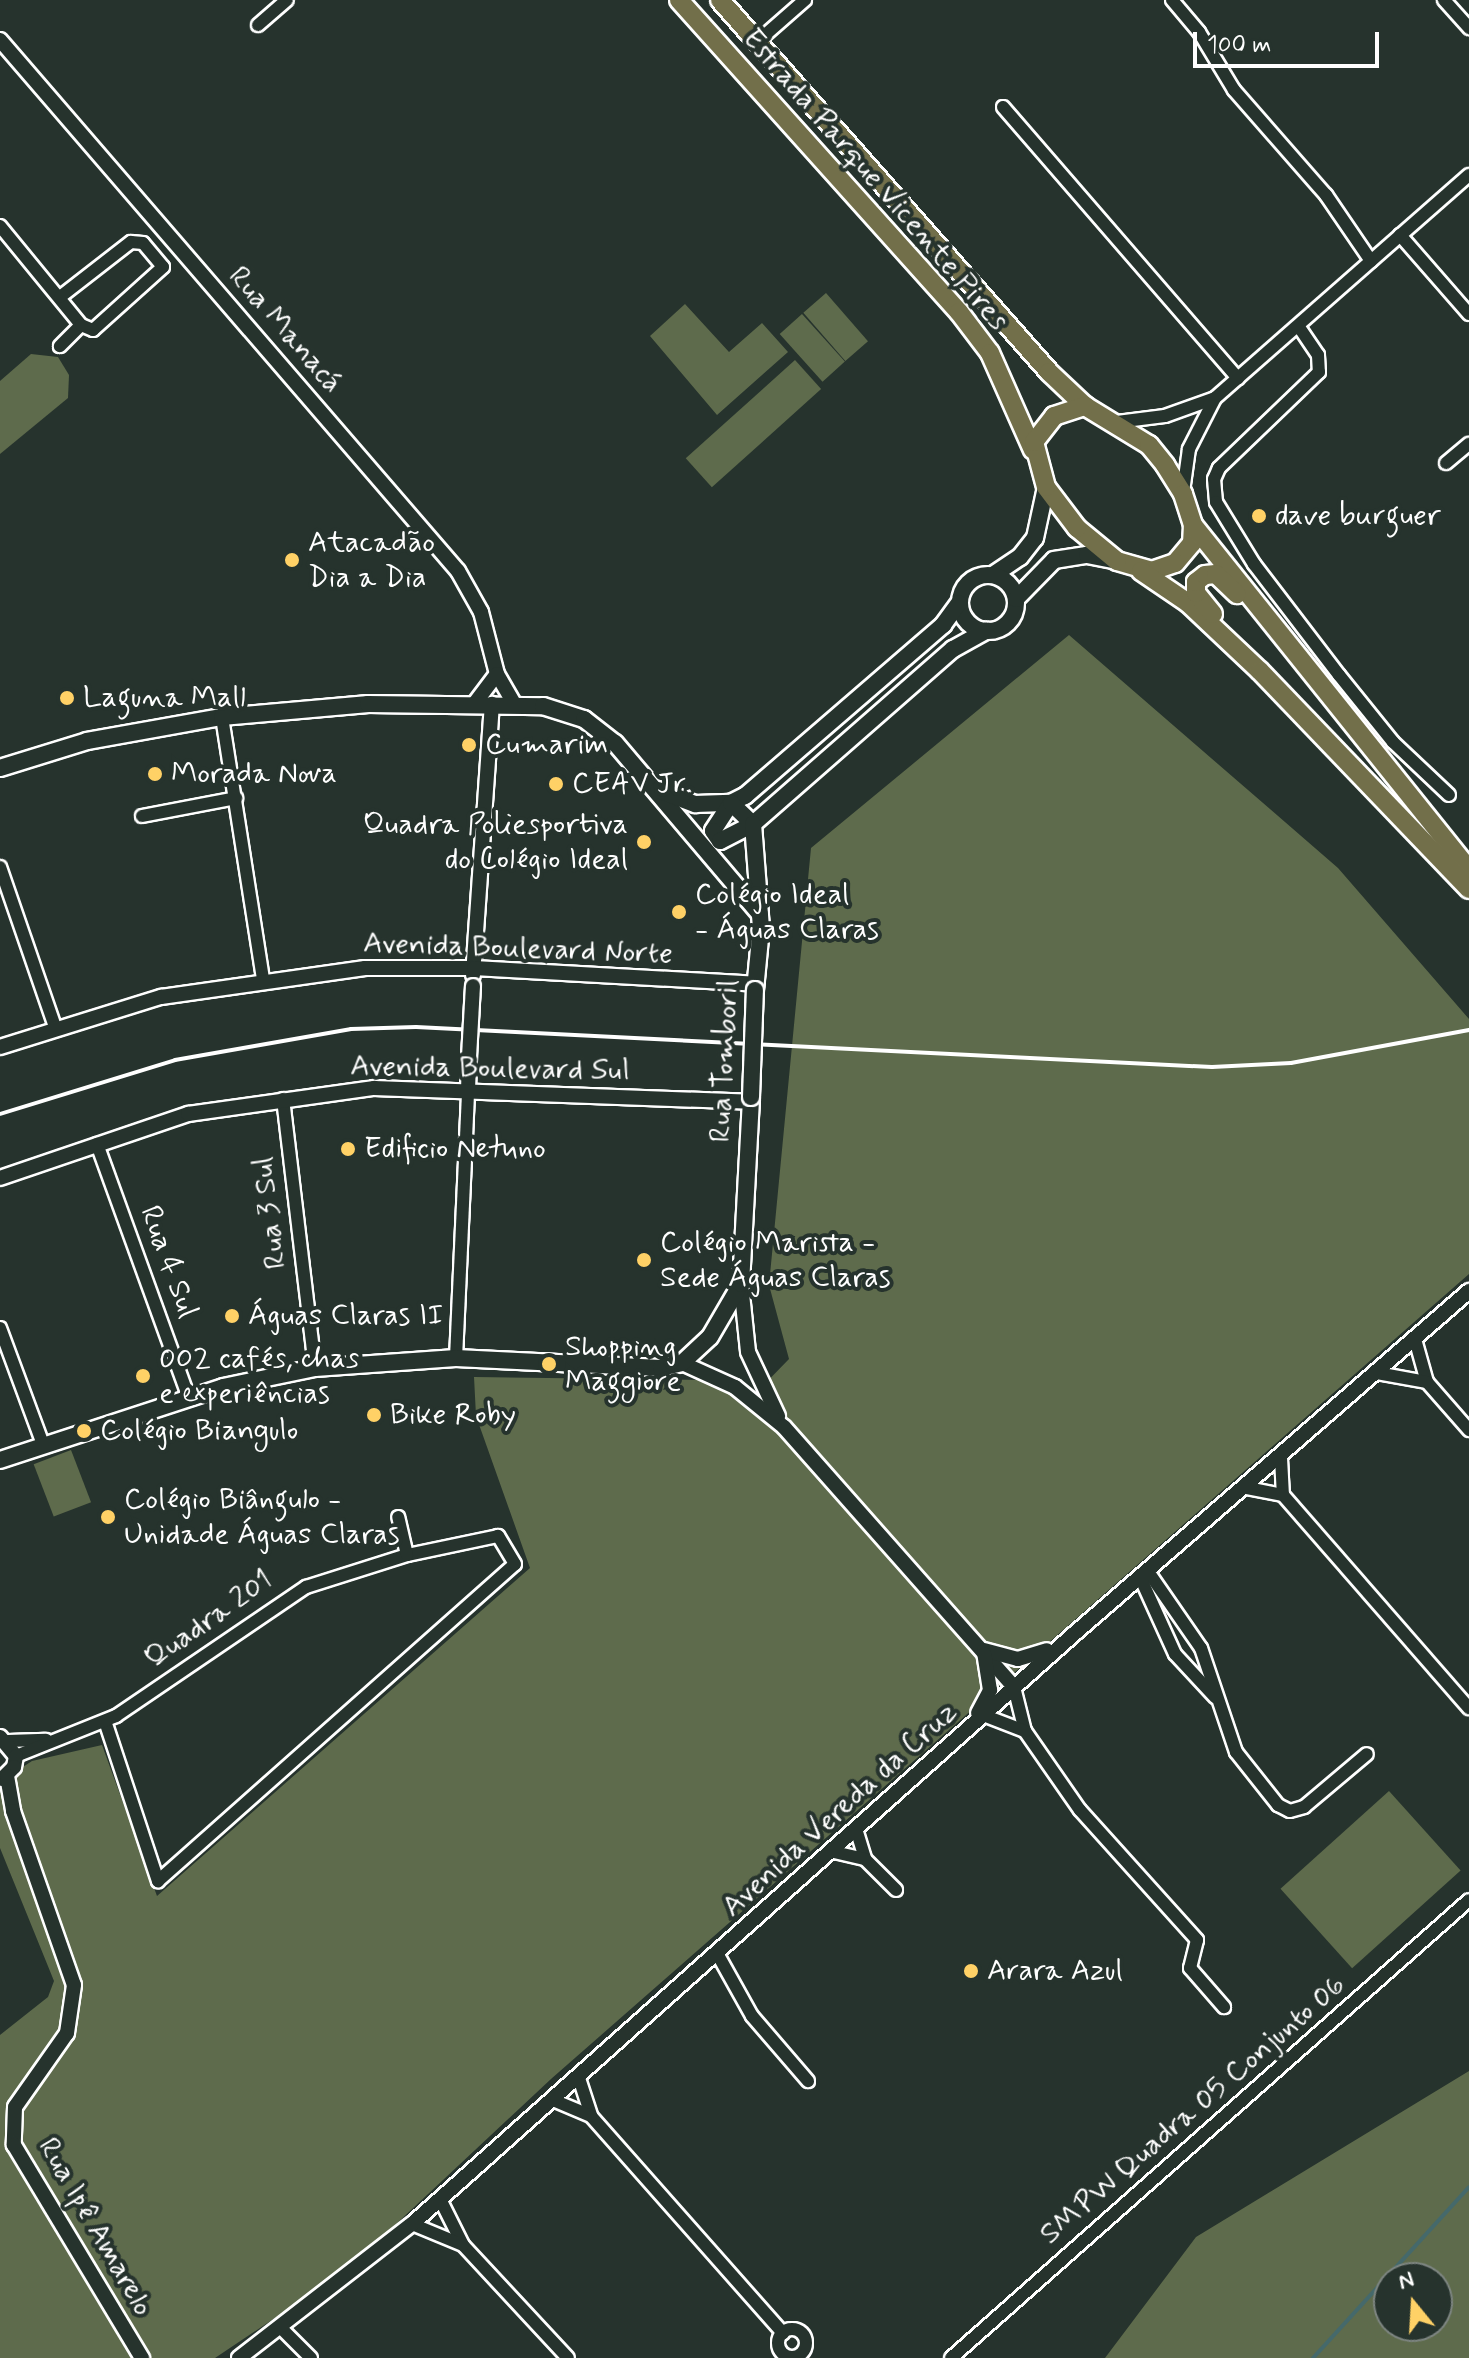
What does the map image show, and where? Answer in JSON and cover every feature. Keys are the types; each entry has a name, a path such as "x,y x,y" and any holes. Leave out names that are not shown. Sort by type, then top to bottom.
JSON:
{"main road":[{"name":"Estrada Parque Vicente Pires","path":"679,0 959,312 1005,381 1033,450"},
{"name":"Estrada Parque Vicente Pires","path":"720,0 1049,372 1085,406"},
{"path":"1117,561 1077,528 1046,487 1033,450 1042,427 1054,416 1085,406 1117,422 1149,445 1183,494 1193,525 1192,543 1175,563 1139,569"},
{"path":"1046,487 1035,538 1020,557 993,575 970,581 943,625 763,783 731,803 713,831 716,840 725,841 753,824 953,649 1009,622 1016,599 1054,560 1087,555 1139,569 1188,603 1260,671 1469,889"},
{"path":"1193,525 1469,870"},
{"path":"1260,671 1196,593 1196,582 1205,575 1216,574 1226,581 1279,644 1303,661"},
{"path":"993,575 1009,583 1016,599"},
{"path":"959,603 963,616 986,631"},
{"path":"0,768 152,726 222,717 342,705 543,706 584,719 615,743 656,789 686,832 734,879 760,914"},
{"path":"656,789 695,804 731,803 753,824"},
{"name":"Rua Tomboril","path":"682,1363 710,1337 741,1284 760,914 753,824"},
{"path":"0,1460 189,1398 315,1368 456,1358 661,1368 682,1363"}],"street":[{"path":"258,25 287,0"},
{"path":"757,42 805,0"},
{"path":"1172,0 1199,32 1234,90 1326,195 1371,261"},
{"path":"1444,0 1469,28"},
{"name":"Rua Manacá","path":"0,40 458,571 481,612 497,674 515,705"},
{"path":"1003,107 1238,378"},
{"path":"1117,422 1165,416 1215,398 1469,175"},
{"path":"0,226 81,325 93,330 163,267 143,243 131,242 60,297"},
{"path":"1400,235 1469,314"},
{"path":"60,346 81,325"},
{"path":"1299,327 1318,355 1319,372 1219,468 1214,479 1216,502 1254,564 1330,664 1393,742 1449,795"},
{"path":"1183,494 1189,449 1215,398"},
{"path":"1446,463 1469,444"},
{"path":"456,1358 484,704 497,674"},
{"path":"222,717 263,980"},
{"path":"142,816 236,798"},
{"path":"0,867 55,1027"},
{"name":"Avenida Boulevard Norte","path":"0,1047 55,1027 161,997 263,980 365,968 474,968 756,987"},
{"name":"Avenida Boulevard Sul","path":"0,1178 188,1114 374,1088 751,1100"},
{"name":"Rua 3 Sul","path":"283,1099 315,1368"},
{"name":"Rua 4 Sul","path":"97,1144 189,1398"},
{"name":"Rua Tomboril","path":"741,1284 748,1352 784,1427"},
{"name":"Avenida Vereda da Cruz","path":"239,2358 282,2329 412,2224 857,1832 1075,1633 1247,1488 1469,1291"},
{"path":"0,1328 43,1444"},
{"path":"1415,1339 1427,1382 1469,1430"},
{"name":"Rua Tomboril","path":"682,1363 735,1387 784,1427 1014,1687"},
{"path":"1377,1373 1427,1382"},
{"path":"1281,1458 1283,1495"},
{"path":"1247,1488 1283,1495 1469,1708"},
{"path":"398,1517 407,1555"},
{"name":"Quadra 201","path":"16,1756 105,1721 289,1595 407,1555 498,1536 515,1564 158,1881 105,1721"},
{"path":"1145,1576 1175,1654 1215,1697"},
{"path":"1145,1576 1201,1648 1215,1697 1244,1766 1284,1811 1304,1807 1367,1754"},
{"path":"939,1756 989,1697 983,1650 1029,1659 1075,1633"},
{"path":"1014,1687 1025,1731 1080,1810 1197,1940 1190,1968 1224,2007"},
{"path":"983,1715 1025,1731"},
{"path":"3,1778 16,1756 4,1739"},
{"name":"Quadra 201","path":"4,1739 57,1740"},
{"name":"Rua Ipê Amarelo","path":"3,1778 74,1985 67,2033 15,2107 14,2145 142,2358"},
{"name":"Rua Ipê Amarelo","path":"0,1792 13,1811"},
{"path":"857,1832 865,1859 896,1890"},
{"path":"834,1852 865,1859"},
{"name":"SMPW Quadra 05 Conjunto 06","path":"951,2358 1469,1900"},
{"path":"718,1955 752,2016 808,2081"},
{"path":"579,2078 591,2116 783,2333 792,2329 804,2336 803,2356"},
{"path":"553,2100 591,2116"},
{"path":"440,2199 463,2245 568,2358"},
{"path":"412,2224 463,2245"},
{"path":"282,2329 311,2358"}],"green space":[{"path":"826,293 868,341 845,361 803,313"},
{"path":"685,304 729,352 762,323 788,352 717,415 650,336"},
{"path":"802,314 845,362 823,382 780,334"},
{"path":"31,354 58,357 69,375 68,398 0,454 0,381"},
{"path":"795,360 821,389 712,487 686,458"},
{"path":"1069,635 1338,868 1469,1019 1469,1274 551,2079 348,2269 215,2358 0,2358 0,2035 48,1997 54,1981 0,1848 0,1782 32,1761 102,1745 157,1896 530,1568 476,1416 474,1377 706,1380 747,1402 789,1359 769,1285 811,848"},
{"path":"71,1450 91,1502 54,1517 34,1464"},
{"path":"1389,1791 1461,1871 1352,1968 1281,1889"},
{"path":"1469,2071 1469,2358 1105,2358 1196,2237"}],"waterway":[{"path":"1313,2358 1469,2187"}],"railway":[{"path":"0,1114 175,1060 351,1029 416,1027 1212,1067 1291,1063 1469,1030"}],"place":[{"name":"dave burguer","path":"1259,516"},
{"name":"Atacadão Dia a Dia","path":"292,560"},
{"name":"Laguna Mall","path":"67,698"},
{"name":"Cumarim","path":"469,745"},
{"name":"Morada Nova","path":"155,774"},
{"name":"CEAV Jr.","path":"556,784"},
{"name":"Quadra Poliesportiva do Colégio Ideal","path":"644,842"},
{"name":"Colégio Ideal - Águas Claras","path":"679,912"},
{"name":"Edificio Netuno","path":"348,1149"},
{"name":"Colégio Marista - Sede Águas Claras","path":"644,1260"},
{"name":"Águas Claras II","path":"232,1316"},
{"name":"Shopping Maggiore","path":"549,1364"},
{"name":"002 cafés, chas e experiências","path":"143,1376"},
{"name":"Bike Roby","path":"374,1415"},
{"name":"Colégio Biangulo","path":"84,1431"},
{"name":"Colégio Biângulo - Unidade Águas Claras","path":"108,1517"},
{"name":"Arara Azul","path":"971,1971"}]}
